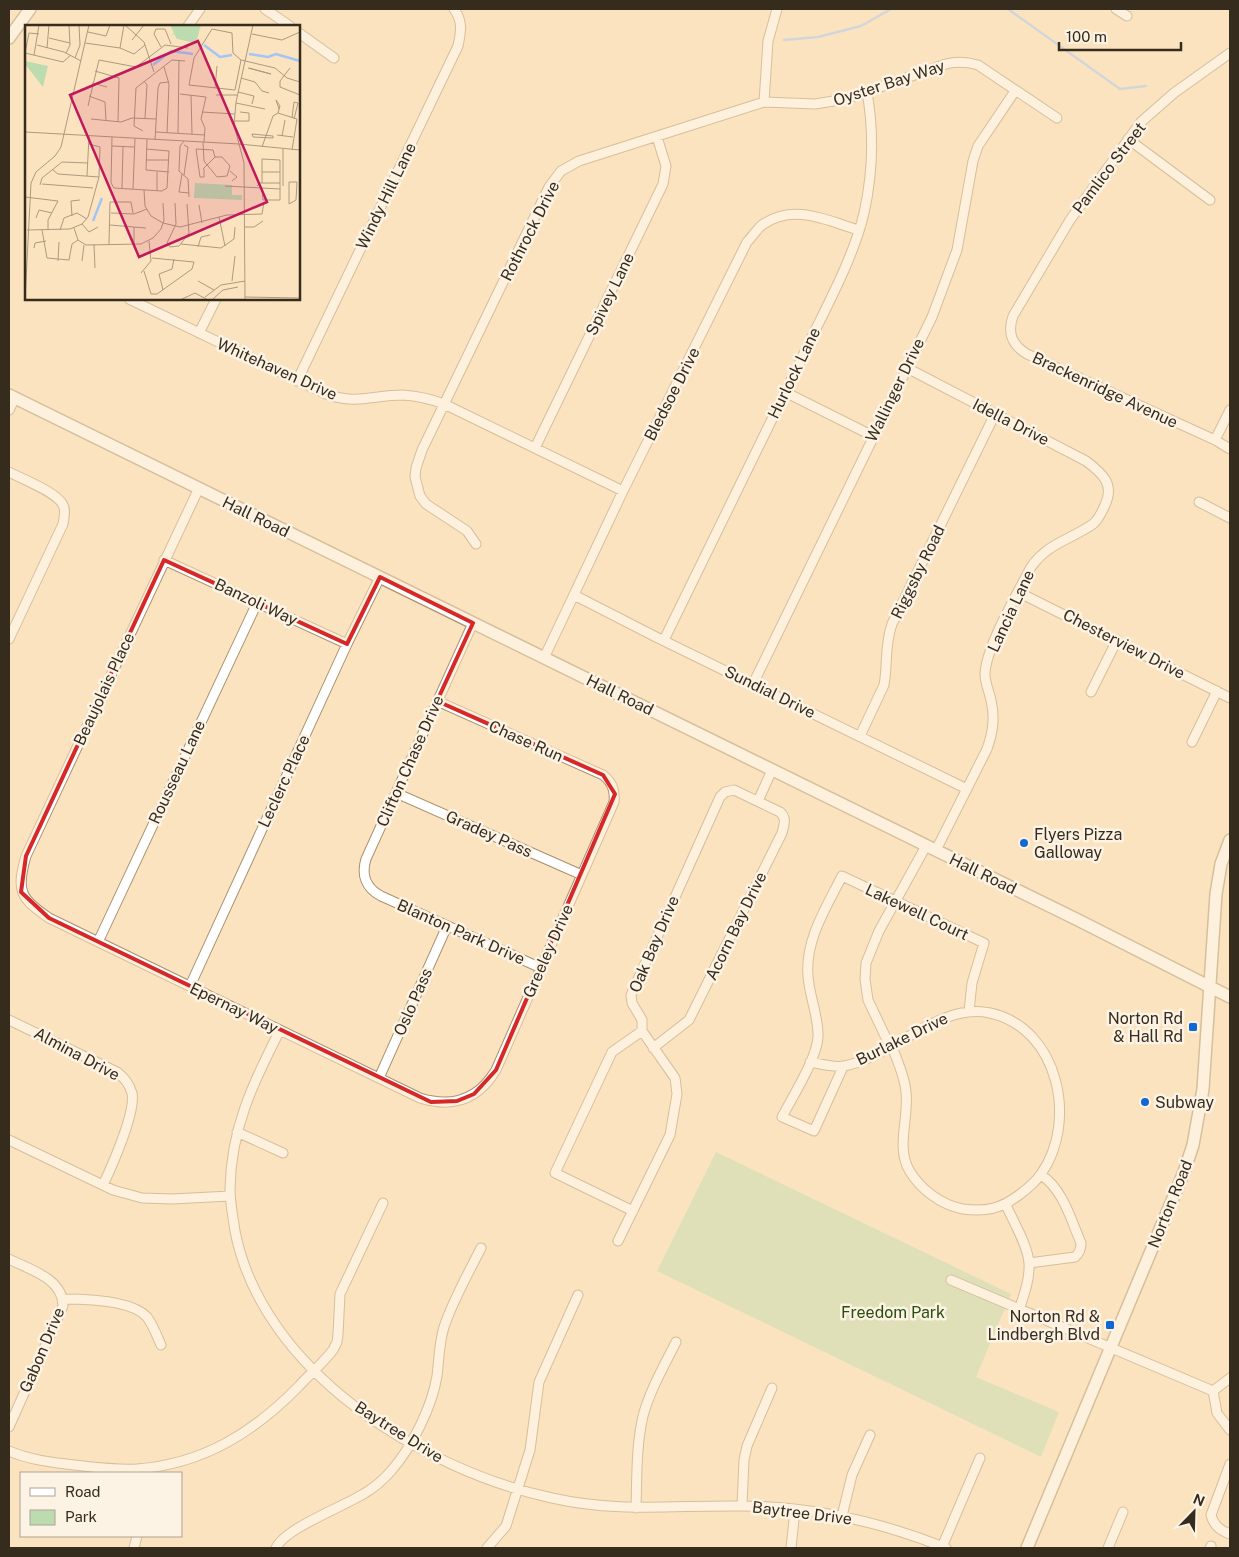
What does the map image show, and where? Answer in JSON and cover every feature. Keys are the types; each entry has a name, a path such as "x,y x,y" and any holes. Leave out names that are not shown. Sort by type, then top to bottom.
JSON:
{"street":[{"path":"9,38 30,9"},
{"path":"189,25 200,9"},
{"path":"265,9 289,25"},
{"name":"Windy Hill Lane","path":"297,381 458,46 462,32 460,21 454,9"},
{"path":"764,102 768,41 777,9"},
{"path":"1116,9 1127,16"},
{"path":"300,34 334,58"},
{"name":"Pamlico Street","path":"1017,310 1070,220 1141,122 1174,93 1230,53"},
{"name":"Oyster Bay Way","path":"764,102 814,104 846,99 937,66 957,62 978,65 1057,118"},
{"name":"Wallinger Drive","path":"753,684 932,317 957,250 973,161 978,146 1015,91"},
{"name":"Hurlock Lane","path":"664,640 841,275 864,214 870,179 871,123 867,92"},
{"name":"Rothrock Drive","path":"476,544 467,531 426,504 417,487 415,477 419,457 549,187 561,171 579,161 764,102"},
{"name":"Spivey Lane","path":"535,448 662,184 666,166 657,137"},
{"path":"1128,139 1210,200"},
{"name":"Bledsoe Drive","path":"544,658 623,491 747,242 761,225 781,215 799,213 858,230"},
{"name":"Whitehaven Drive","path":"131,300 297,381 339,399 353,400 402,395 430,399 444,404 623,491"},
{"path":"199,333 216,300"},
{"name":"Brackenridge Avenue","path":"1017,310 1013,316 1010,330 1014,342 1021,351 1215,440 1230,449"},
{"name":"Idella Drive","path":"907,368 1086,461 1099,471 1109,484"},
{"path":"785,392 873,436"},
{"path":"9,410 12,397"},
{"name":"Hall Road","path":"12,397 931,848 1230,997"},
{"path":"1215,440 1230,410"},
{"name":"Riggsby Road","path":"860,736 884,685 886,646 892,624 995,414"},
{"path":"9,472 58,498 64,506 65,514 64,524 9,639"},
{"name":"Lancia Lane","path":"1006,1205 988,1210 957,1208 944,1203 921,1187 908,1169 903,1152 907,1109 905,1080 891,1046 868,1000 865,979 866,963 872,945 896,902 967,789 987,749 994,724 985,674 987,662 992,646 1030,567 1038,557 1058,542 1094,523 1108,499 1109,484"},
{"name":"Beaujolais Place","path":"21,892 26,856 199,488"},
{"path":"1199,502 1230,518"},
{"name":"Banzoli Way","path":"164,560 347,644"},
{"name":"Leclerc Place","path":"190,986 347,644 380,577"},
{"name":"Chesterview Drive","path":"1018,592 1230,698"},
{"name":"Sundial Drive","path":"574,595 967,789"},
{"name":"Rousseau Lane","path":"98,942 257,603"},
{"name":"Clifton Chase Drive","path":"381,896 369,887 365,880 366,859 473,623"},
{"path":"1091,692 1117,640"},
{"path":"1192,742 1217,691"},
{"name":"Chase Run","path":"437,701 603,775 612,785"},
{"path":"758,801 772,770"},
{"name":"Greeley Drive","path":"457,1101 474,1094 491,1078 614,802 615,794 612,785"},
{"name":"Oak Bay Drive","path":"618,1241 670,1134 677,1094 675,1078 642,1031 642,1020 632,1002 631,995 720,798 725,792 734,790 758,801"},
{"name":"Gradey Pass","path":"396,793 582,875"},
{"name":"Acorn Bay Drive","path":"653,1048 689,1020 782,833 785,824 783,814 758,801"},
{"name":"Norton Road","path":"1027,1548 1184,1172 1193,1145 1203,1088 1218,878 1230,840"},
{"name":"Lakewell Court","path":"810,1062 818,1036 808,976 811,940 842,876 984,943 972,983 969,1011"},
{"name":"Epernay Way","path":"21,892 28,902 49,918 378,1078 432,1102 457,1101"},
{"name":"Blanton Park Drive","path":"381,896 541,968"},
{"name":"Oslo Pass","path":"378,1078 447,926"},
{"name":"Burlake Drive","path":"810,1062 843,1067 863,1060 954,1013 969,1011 989,1012 1012,1022 1028,1033 1040,1046 1048,1061 1060,1098 1060,1115 1056,1142 1041,1175 1029,1188 1006,1205"},
{"name":"Almina Drive","path":"9,1020 117,1072 128,1081 132,1095 131,1105 122,1142 103,1185"},
{"name":"Baytree Drive","path":"280,1030 252,1086 237,1132 230,1196 239,1247 257,1295 277,1327 298,1353 341,1394 380,1424 442,1461 495,1482 553,1498 603,1506 636,1508 742,1506 795,1510 842,1516 895,1530 944,1547"},
{"path":"633,1211 555,1172 612,1052 642,1031"},
{"path":"810,1062 782,1116 814,1131 843,1067"},
{"path":"237,1132 283,1153"},
{"path":"9,1140 113,1190 142,1198 172,1199 230,1196"},
{"path":"1029,1263 1075,1257 1081,1248 1081,1243 1063,1201 1048,1180 1041,1175"},
{"path":"9,1451 34,1459 62,1464 136,1471 183,1461 213,1450 242,1435 274,1411 328,1357 337,1342 340,1294 383,1203"},
{"path":"1006,1205 1025,1248 1029,1263 1026,1286 1019,1310"},
{"path":"276,1548 279,1542 293,1532 364,1494 378,1484 392,1470 421,1423 434,1390 444,1328 480,1248"},
{"path":"9,1260 54,1283 63,1299 96,1299 139,1312 146,1317 161,1345"},
{"path":"951,1280 1213,1391"},
{"path":"487,1548 506,1526 530,1450 539,1382 578,1295"},
{"name":"Gabon Drive","path":"9,1427 61,1313 63,1299"},
{"path":"636,1508 639,1439 643,1416 650,1394 676,1342"},
{"path":"1213,1391 1230,1378"},
{"path":"742,1506 745,1453 772,1388"},
{"path":"1213,1391 1217,1413 1230,1430"},
{"path":"842,1516 852,1475 870,1435"},
{"path":"944,1547 980,1458"},
{"path":"1230,1464 1211,1515 1214,1524 1220,1530 1230,1534"},
{"path":"791,1548 795,1510"},
{"path":"1108,1548 1124,1512"}],"highlighted area":[{"path":"164,560 347,644 380,577 473,623 437,701 603,775 615,794 496,1070 474,1094 457,1101 431,1102 49,918 21,892 26,856"}],"green space":[{"name":"Freedom Park","path":"716,1152 1011,1294 976,1377 1059,1412 1041,1457 657,1271"}],"waterway":[{"path":"784,40 818,37 861,26 891,9"},
{"path":"1008,9 1120,89 1146,86"}],"place":[{"name":"Flyers Pizza Galloway","path":"1024,843"},
{"name":"Norton Rd & Hall Rd","path":"1193,1027"},
{"name":"Subway","path":"1145,1102"},
{"name":"Norton Rd & Lindbergh Blvd","path":"1110,1325"}]}
